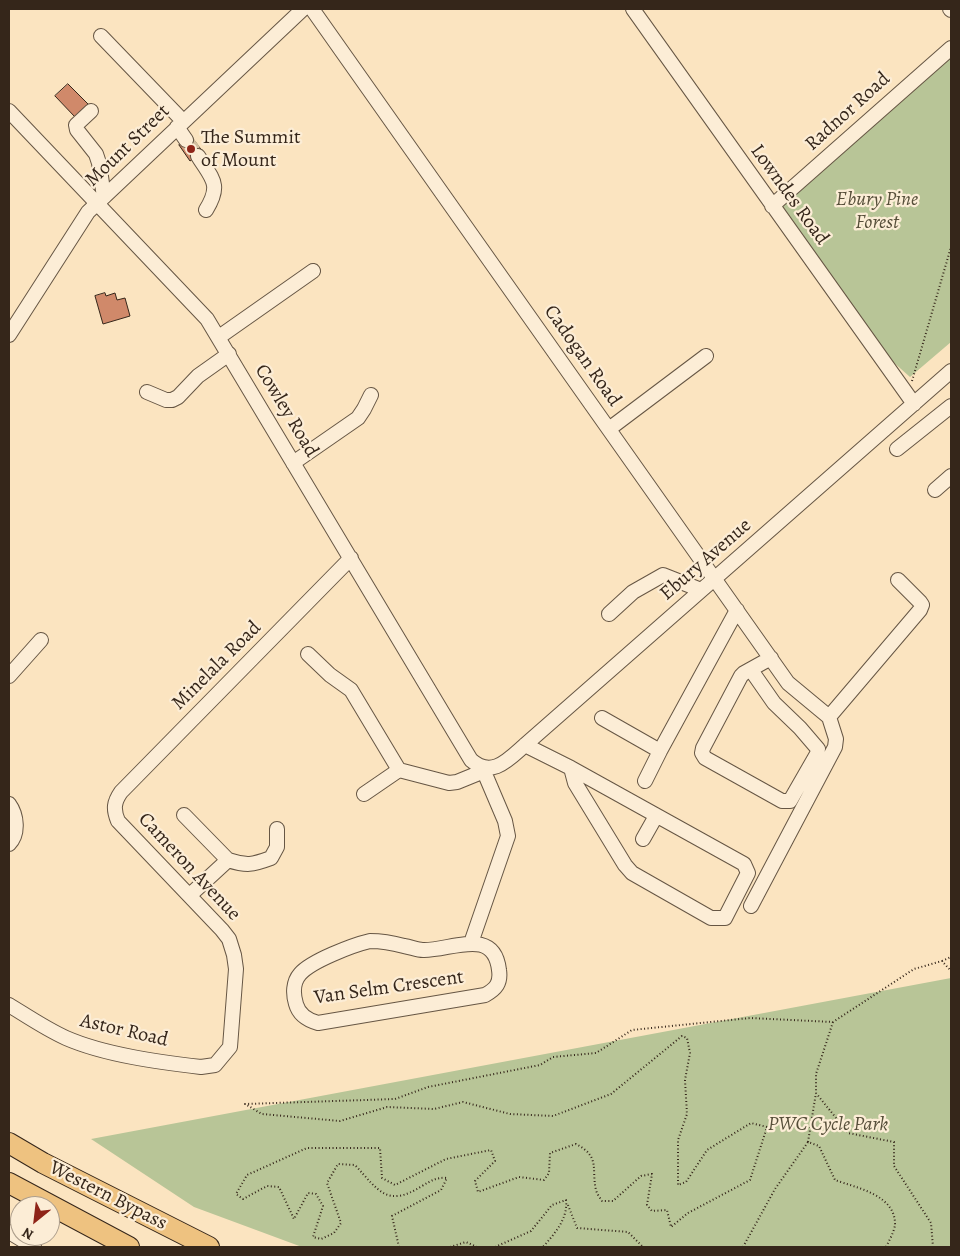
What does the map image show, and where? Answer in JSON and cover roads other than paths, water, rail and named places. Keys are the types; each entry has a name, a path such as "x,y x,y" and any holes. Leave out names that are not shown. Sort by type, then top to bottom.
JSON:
{"highway":[{"name":"Western Bypass","path":"9,1143 209,1247"},
{"name":"Western Bypass","path":"9,1183 129,1247"}],"street":[{"name":"Mount Street","path":"9,335 87,213 303,9"},
{"name":"Cadogan Road","path":"312,9 788,683 830,716"},
{"name":"Lowndes Road","path":"633,9 911,400"},
{"path":"101,36 180,124 186,140"},
{"name":"Radnor Road","path":"772,206 951,48"},
{"name":"Cowley Road","path":"9,111 101,200 207,319 471,760 483,769"},
{"path":"91,111 76,125 77,130 96,154 99,163 101,200"},
{"path":"198,156 215,187 213,198 206,210"},
{"path":"219,337 313,271"},
{"path":"147,392 166,400 172,400 178,397 198,376 229,354"},
{"path":"610,429 706,356"},
{"name":"Ebury Avenue","path":"399,770 449,783 457,782 483,769 493,768 504,762 526,745 715,578 911,400 948,379"},
{"path":"293,463 358,418 371,395"},
{"path":"897,449 951,407"},
{"path":"935,490 951,476"},
{"name":"Minelala Road","path":"114,805 122,792 351,558"},
{"path":"610,614 632,592 663,575 701,590"},
{"path":"751,906 835,747 836,740 830,716 920,610 922,605 920,602 898,580"},
{"path":"645,781 737,610"},
{"path":"9,676 41,640"},
{"path":"308,654 325,672 351,690 399,770 364,794"},
{"path":"751,670 774,704 800,728 818,749 790,801 782,801 703,755 703,748 741,676 770,658"},
{"path":"602,718 660,751"},
{"path":"526,745 571,768 656,816 740,860 746,866 748,873 724,918 711,918 632,873 625,865 576,784 571,768"},
{"name":"Van Selm Crescent","path":"471,942 508,836 505,820 483,769"},
{"path":"9,804 16,825 11,842"},
{"name":"Cameron Avenue","path":"114,805 118,821 190,895 229,939 236,969 230,1047"},
{"path":"184,816 228,860 242,864 254,865 271,858 277,847 277,829"},
{"path":"643,839 656,816"},
{"path":"190,895 228,860"},
{"name":"Van Selm Crescent","path":"382,941 426,950 471,942 488,949 498,962 500,976 496,987 485,994 318,1023 306,1018 296,1006 294,995 298,975 305,969 334,954 361,943 382,941"},
{"name":"Astor Road","path":"9,1006 65,1037 87,1046 112,1052 201,1067 215,1065 230,1047"},
{"path":"9,1232 34,1247"}],"tunnel":[{"path":"186,140 198,156"}],"place":[{"name":"The Summit of Mount","path":"191,149"}],"park label":[{"name":"Ebury Pine Forest","path":"877,212"},
{"name":"PWC Cycle Park","path":"828,1125"}]}
